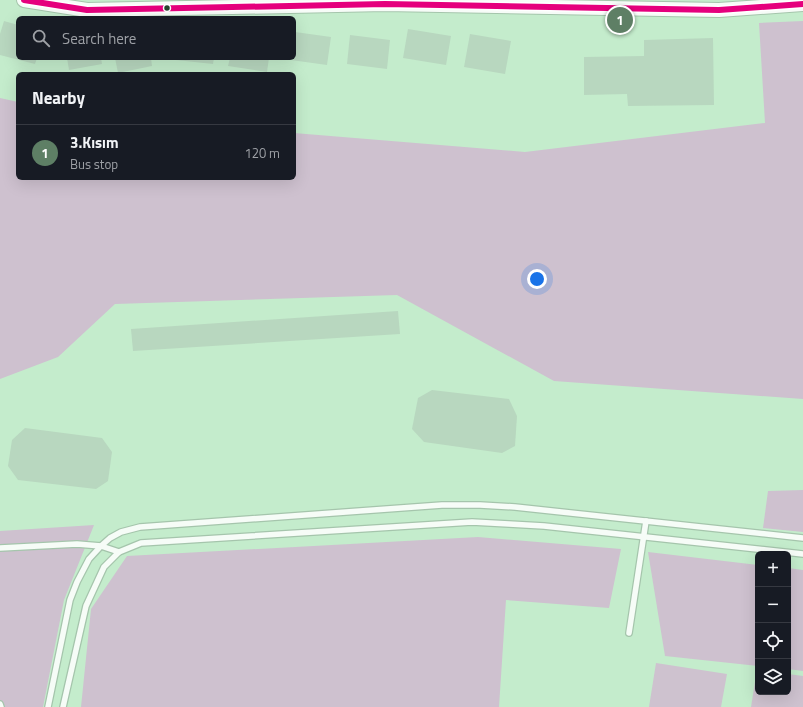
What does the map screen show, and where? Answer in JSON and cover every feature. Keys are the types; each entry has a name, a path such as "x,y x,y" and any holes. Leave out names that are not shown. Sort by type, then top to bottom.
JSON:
{"street":[{"path":"24,0 87,10 385,4 719,10 803,4"}],"lane":[{"path":"48,707 70,600 89,558 110,538 121,532 140,527 442,505 480,505 515,507 803,538"},
{"path":"629,633 646,521"},
{"path":"63,707 86,606 104,567 119,552 141,543 472,522 544,526 803,554"},
{"path":"0,548 77,544 101,546 119,552"}],"shaded area":[{"path":"803,21 803,399 554,381 397,295 115,304 58,357 0,379 0,98 16,102 16,180 296,180 296,133 525,152 765,123 759,23"},
{"path":"803,490 803,532 763,528 768,491"},
{"path":"94,525 64,600 43,707 0,707 0,531"},
{"path":"478,537 621,549 609,608 506,600 499,707 81,707 91,609 127,556"},
{"path":"648,552 755,565 755,666 665,656"},
{"path":"791,568 803,570 803,671 791,669"},
{"path":"656,663 727,674 721,707 649,707"},
{"path":"791,674 803,676 803,707 751,707 755,682 755,695 791,695"}],"building":[{"path":"4,21 16,24 16,59 0,55 0,34"},
{"path":"408,29 451,36 446,65 403,58"},
{"path":"296,32 331,37 327,65 291,60 296,60"},
{"path":"470,34 511,41 505,74 464,67"},
{"path":"350,35 390,40 387,69 347,64"},
{"path":"713,38 714,105 628,106 627,94 584,95 584,57 644,56 644,40"},
{"path":"19,60 36,60 35,64"},
{"path":"67,60 101,60 102,64 69,70"},
{"path":"115,60 151,60 152,66 118,72"},
{"path":"176,60 214,60 213,64"},
{"path":"230,60 269,60 267,72 228,66"},
{"path":"398,311 400,334 133,351 131,329"},
{"path":"432,390 509,399 517,416 515,446 502,453 424,442 412,429 418,398"},
{"path":"25,428 102,438 112,452 108,481 96,489 18,480 8,466 12,440"}],"transit line":[{"path":"24,0 87,10 385,4 719,10 803,4"}],"place":[{"name":"3.Kısım","path":"620,20"}]}
